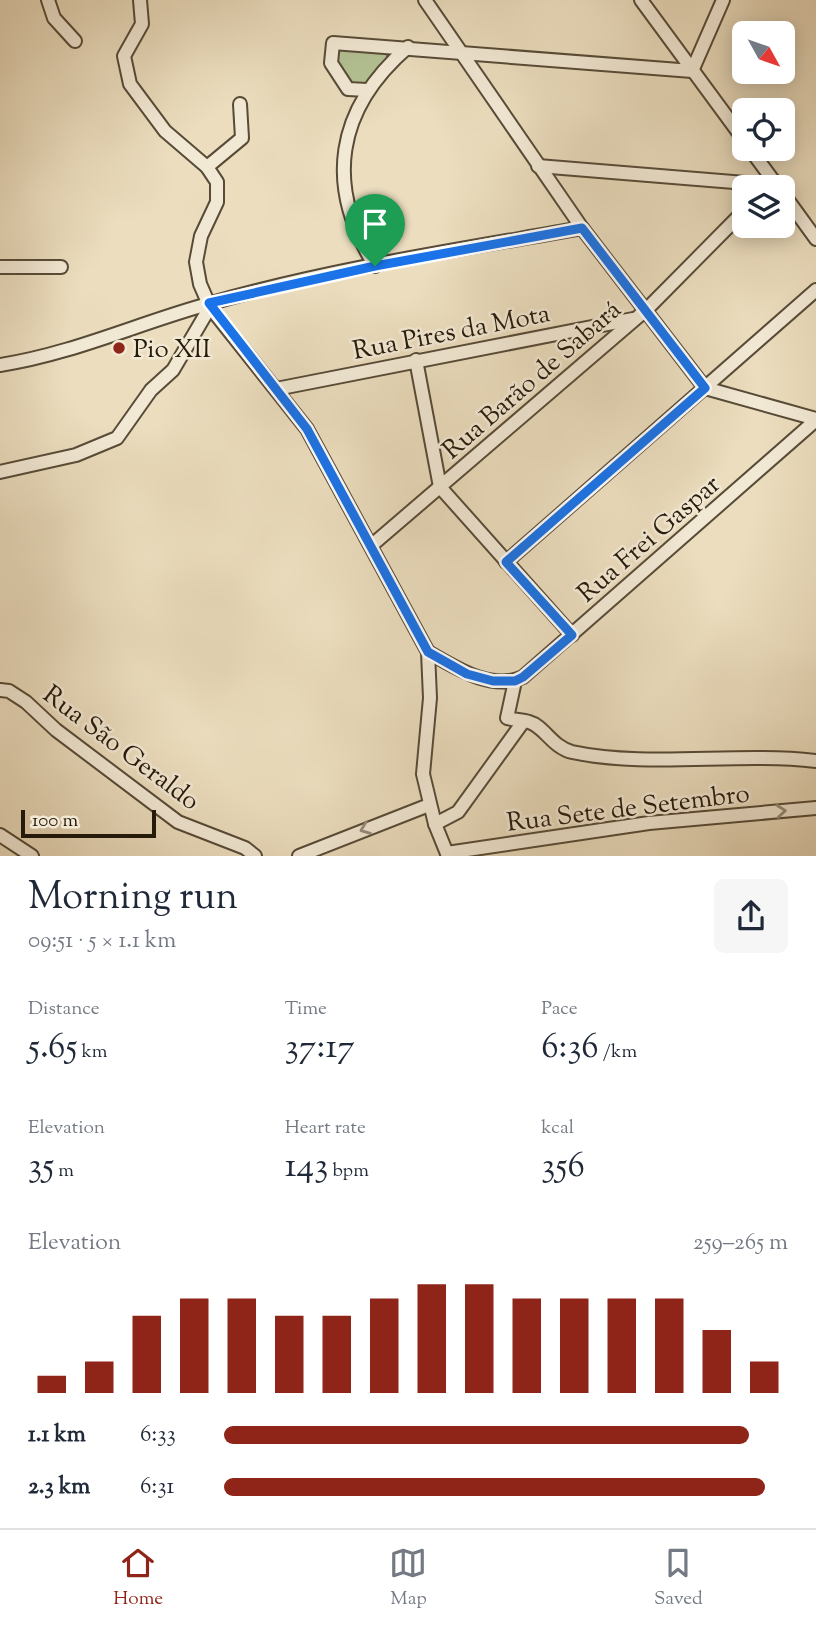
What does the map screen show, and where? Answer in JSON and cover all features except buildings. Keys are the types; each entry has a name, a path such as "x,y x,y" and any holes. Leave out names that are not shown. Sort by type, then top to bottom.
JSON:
{"street":[{"path":"48,0 54,18 75,41"},
{"path":"139,0 142,24 124,56 130,84 165,131 207,167 217,182 216,202 201,236 197,262 200,284 209,305 307,429 428,652 430,698 423,775 429,805 447,854"},
{"path":"425,0 582,228 647,309 705,388 816,419"},
{"path":"641,0 732,124"},
{"path":"692,71 723,0"},
{"path":"367,90 349,90 331,63 333,43 692,71"},
{"path":"375,266 358,239 351,220 343,179 345,148 353,118 367,90 385,66 408,47"},
{"path":"207,167 242,138 240,104"},
{"path":"538,166 732,182"},
{"path":"795,210 816,239"},
{"name":"Rua Barão de Sabará","path":"372,545 647,309 732,223"},
{"path":"0,365 73,348 209,305 375,266 582,228"},
{"path":"0,267 61,267"},
{"path":"506,562 816,290"},
{"path":"0,472 76,455 117,438 151,390 173,370 209,305"},
{"name":"Rua Pires da Mota","path":"276,389 636,318"},
{"path":"416,360 440,486 572,635"},
{"name":"Rua Frei Gaspar","path":"515,681 572,635 816,419"},
{"path":"428,652 467,674 493,681 515,681 508,718 526,722 556,746 571,752 628,758 762,756 816,761"},
{"name":"Rua São Geraldo","path":"0,690 9,691 26,702 56,730 178,822 245,848 254,856"},
{"path":"435,824 458,812 526,722"},
{"path":"299,856 429,805"},
{"name":"Rua Sete de Setembro","path":"447,854 649,823 816,808"},
{"path":"0,835 32,856"},
{"path":"254,856 265,856"}],"green space":[{"path":"337,43 387,52 387,65 368,86 350,82 342,76 333,60"}],"place":[{"name":"Pio XII","path":"119,348"}],"route":[{"path":"582,228 647,309 705,388 506,562 572,635 515,681 493,681 467,674 428,652 307,429 209,307 209,303 375,266 582,228"}]}
